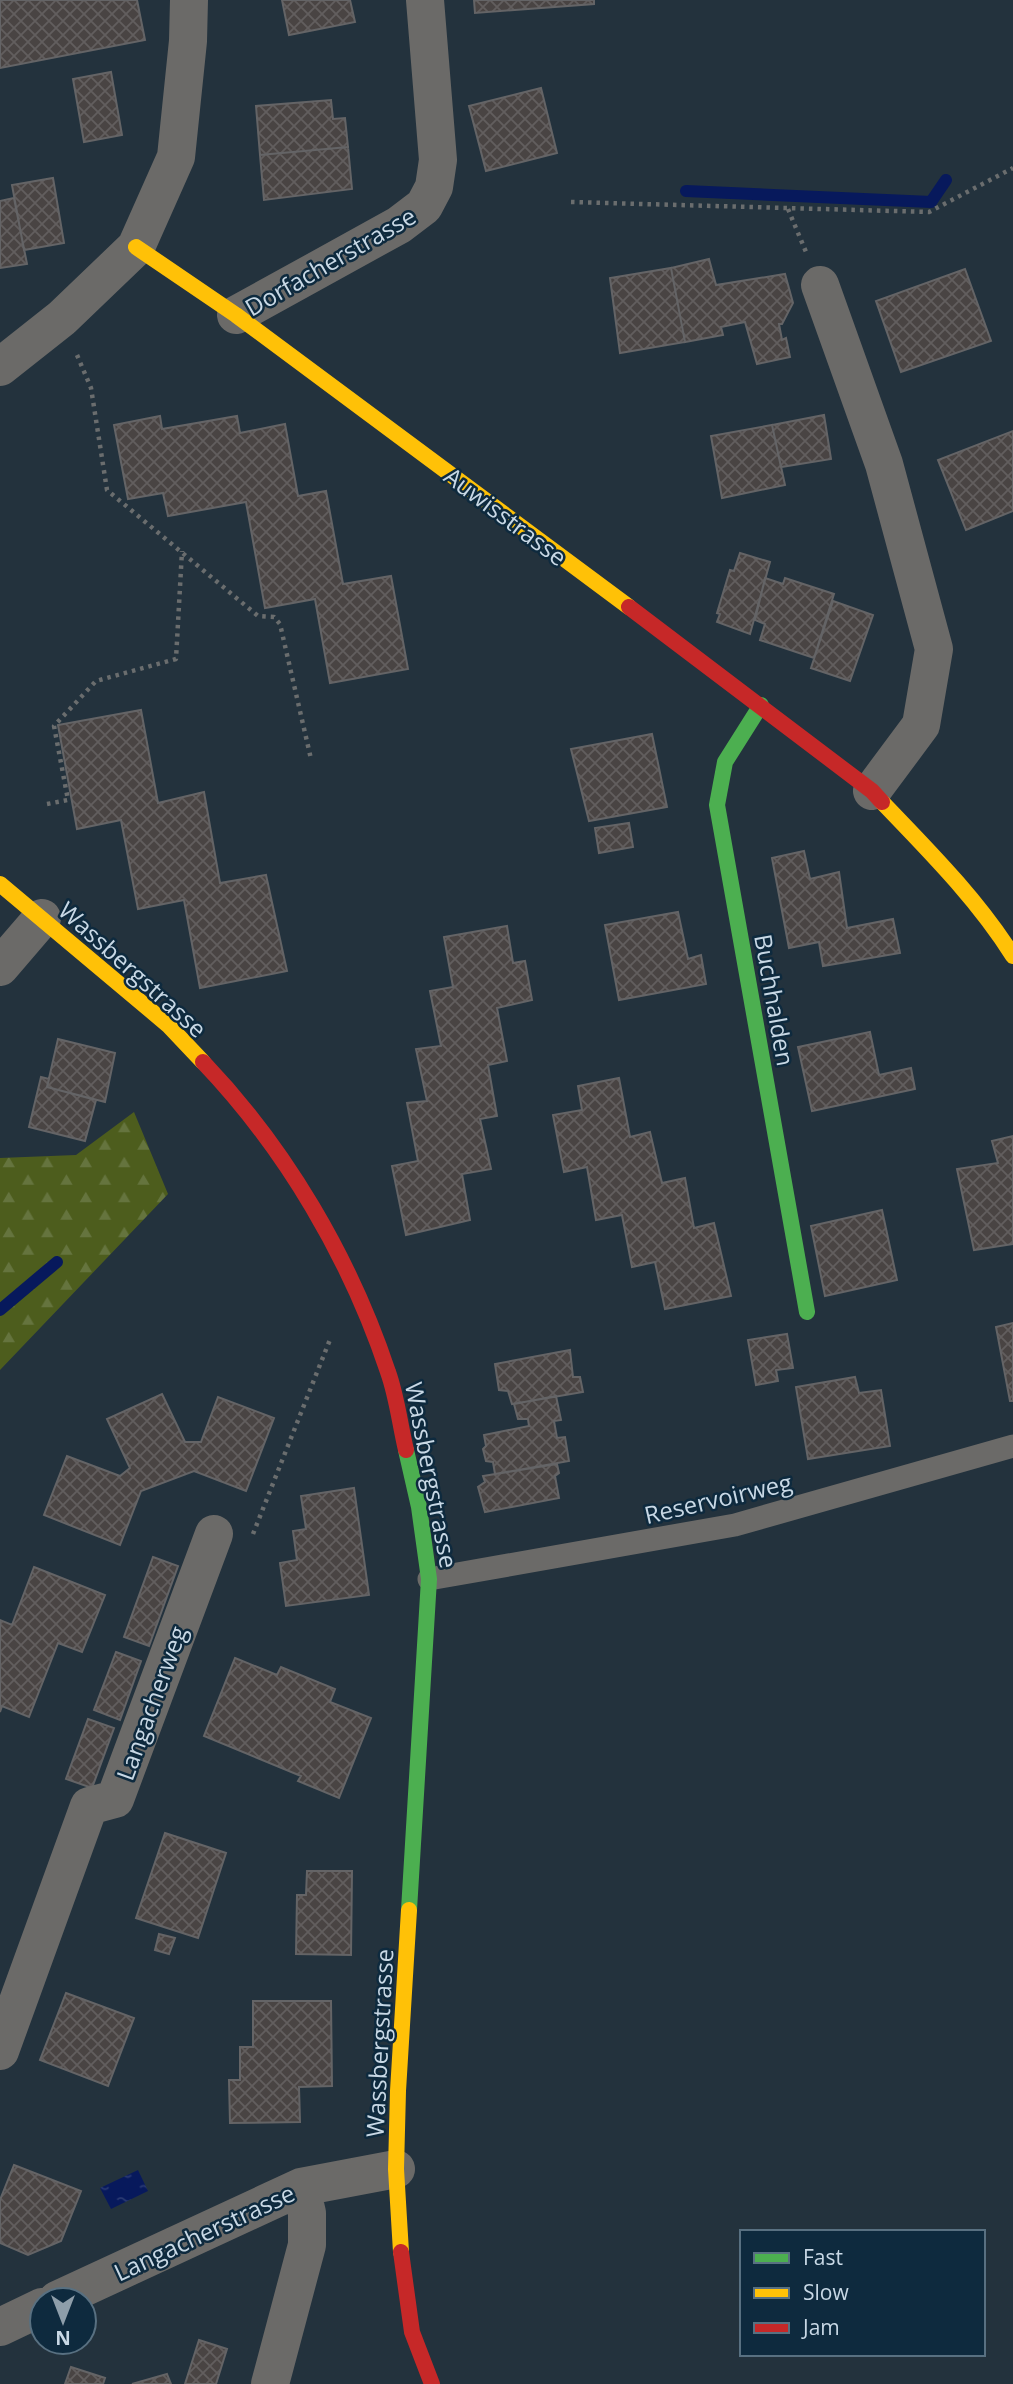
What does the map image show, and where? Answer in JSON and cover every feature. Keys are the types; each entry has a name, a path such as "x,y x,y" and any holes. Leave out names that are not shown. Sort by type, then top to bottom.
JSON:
{"street":[{"path":"0,367 62,318 136,247 176,157 188,41 189,0"},
{"name":"Dorfacherstrasse","path":"236,316 400,225 424,205 433,187 438,160 425,0"},
{"name":"Auwisstrasse","path":"136,247 236,316 761,705 872,791 946,869 999,934 1013,956"},
{"path":"820,285 884,464 934,649 921,725 872,791"},
{"name":"Buchhalden","path":"761,705 725,762 717,805 807,1312"},
{"name":"Wassbergstrasse","path":"0,884 168,1025 230,1090 300,1186 354,1283 389,1374 419,1507 429,1579 398,2077 396,2169 403,2275 412,2332 432,2384"},
{"path":"0,967 42,918"},
{"name":"Langacherweg","path":"0,2051 89,1806 115,1799 214,1534"},
{"name":"Langacherstrasse","path":"87,2286 301,2186 396,2169"},
{"path":"270,2384 307,2245 307,2213 301,2186"},
{"path":"0,2327 28,2314"}],"lane":[{"name":"Reservoirweg","path":"429,1579 735,1525 1013,1446"}],"path":[{"path":"571,202 929,212 1013,168"},
{"path":"62,318 91,387 107,490 258,616 274,617 280,624 311,759"},
{"path":"47,804 68,800 54,726 96,681 176,659 182,550"},
{"path":"214,1534 250,1543 354,1283"}],"green space":[{"path":"134,1112 168,1194 0,1370 0,1158 76,1155"}],"water":[{"path":"138,2170 148,2191 111,2209 100,2188"}],"building":[{"path":"0,0 137,0 145,40 0,68"},
{"path":"282,0 350,0 355,22 289,35"},
{"path":"474,0 594,0 594,4 475,13"},
{"path":"111,72 122,135 84,142 73,79"},
{"path":"541,88 557,153 486,171 469,106"},
{"path":"331,100 333,119 345,118 348,147 260,155 256,106"},
{"path":"348,147 352,189 264,200 260,155"},
{"path":"53,178 64,243 24,250 12,185"},
{"path":"14,198 27,264 0,268 0,201"},
{"path":"709,259 716,285 785,274 793,303 782,324 779,324 782,340 786,338 790,357 757,364 745,322 721,327 723,335 685,342 671,268"},
{"path":"671,268 685,342 620,353 610,278"},
{"path":"965,269 991,341 901,372 876,301"},
{"path":"824,415 831,459 781,467 772,425"},
{"path":"160,416 162,429 237,416 240,433 285,424 298,496 326,491 343,584 391,576 408,669 330,683 315,599 265,608 246,502 168,516 163,493 128,499 114,425"},
{"path":"772,425 785,485 722,498 711,436"},
{"path":"1013,431 1013,511 966,530 938,460"},
{"path":"740,553 770,562 750,634 717,622 720,614 717,613 730,570 734,571"},
{"path":"765,578 783,584 785,578 834,594 814,658 760,640 765,624 755,620"},
{"path":"833,601 873,615 850,681 811,668"},
{"path":"141,710 158,803 204,792 220,883 266,875 287,971 200,988 184,900 138,909 121,820 77,829 58,725"},
{"path":"652,734 667,807 589,821 571,749"},
{"path":"629,823 633,847 599,853 595,828"},
{"path":"804,851 810,879 839,872 847,928 893,919 900,953 823,966 819,942 789,948 772,858"},
{"path":"678,912 688,959 701,955 706,984 619,1000 605,925"},
{"path":"507,926 513,963 525,961 532,1000 497,1008 507,1061 488,1065 497,1116 480,1119 491,1169 462,1174 470,1220 406,1235 392,1166 418,1161 407,1103 427,1101 416,1049 441,1046 430,991 453,987 444,937"},
{"path":"870,1032 879,1075 911,1068 915,1089 812,1111 798,1047"},
{"path":"58,1039 115,1053 105,1102 47,1087"},
{"path":"41,1077 49,1079 47,1087 96,1100 85,1141 29,1127"},
{"path":"619,1078 630,1137 650,1132 662,1183 685,1178 694,1228 714,1223 731,1296 665,1309 655,1262 632,1267 622,1215 596,1220 587,1167 564,1172 553,1115 582,1110 578,1086"},
{"path":"1013,1136 1013,1244 974,1250 957,1169 998,1163 992,1141"},
{"path":"882,1210 897,1280 825,1296 811,1226"},
{"path":"1013,1323 1013,1401 1010,1401 996,1327"},
{"path":"787,1334 793,1368 776,1370 778,1381 756,1385 748,1340"},
{"path":"570,1350 573,1377 580,1377 583,1392 512,1404 508,1391 499,1390 495,1364"},
{"path":"855,1377 859,1393 881,1390 890,1446 808,1459 796,1387"},
{"path":"162,1394 185,1442 201,1442 218,1397 274,1418 246,1491 194,1471 141,1491 120,1545 44,1515 67,1456 120,1476 130,1468 107,1419"},
{"path":"556,1396 561,1420 554,1421 557,1438 565,1437 569,1461 495,1474 493,1462 486,1461 484,1435 529,1426 528,1419 518,1419 514,1404"},
{"path":"557,1464 559,1473 555,1476 559,1498 485,1512 478,1487 485,1482 483,1476"},
{"path":"354,1488 369,1595 286,1606 280,1563 297,1560 293,1531 306,1529 301,1496"},
{"path":"153,1557 178,1566 149,1646 124,1637"},
{"path":"34,1567 105,1595 82,1652 58,1643 29,1717 2,1706 0,1712 0,1620 12,1625"},
{"path":"116,1652 141,1661 120,1720 94,1710"},
{"path":"235,1658 277,1675 281,1667 335,1689 330,1702 371,1718 339,1798 298,1781 301,1776 204,1736"},
{"path":"88,1719 114,1728 92,1788 66,1779"},
{"path":"165,1833 226,1853 198,1938 136,1918"},
{"path":"307,1871 352,1871 351,1955 296,1954 297,1895 306,1895"},
{"path":"159,1934 175,1938 169,1954 155,1950"},
{"path":"66,1993 134,2018 108,2086 40,2060"},
{"path":"253,2001 331,2001 332,2086 299,2087 300,2122 230,2123 229,2080 240,2080 240,2047 253,2047"},
{"path":"14,2165 81,2191 61,2241 28,2255 0,2243 0,2200"},
{"path":"199,2340 227,2349 216,2384 185,2384"},
{"path":"71,2367 105,2378 103,2384 65,2384"},
{"path":"167,2374 171,2384 132,2384"}],"waterway":[{"path":"686,191 931,202 946,180"},
{"path":"0,1310 57,1262"}],"traffic: fast":[{"path":"761,705 725,762 717,805 807,1312"},
{"path":"406,1450 419,1507 429,1579 409,1910"}],"traffic: slow":[{"path":"136,247 236,315 629,607"},
{"path":"882,802 968,895 1013,956"},
{"path":"0,884 168,1025 203,1062"},
{"path":"401,2252 396,2169 409,1910"}],"traffic: jam":[{"path":"629,607 872,791 882,802"},
{"path":"203,1062 262,1131 288,1168 335,1247 373,1330 388,1372 406,1450"},
{"path":"401,2252 412,2332 432,2384"}]}
